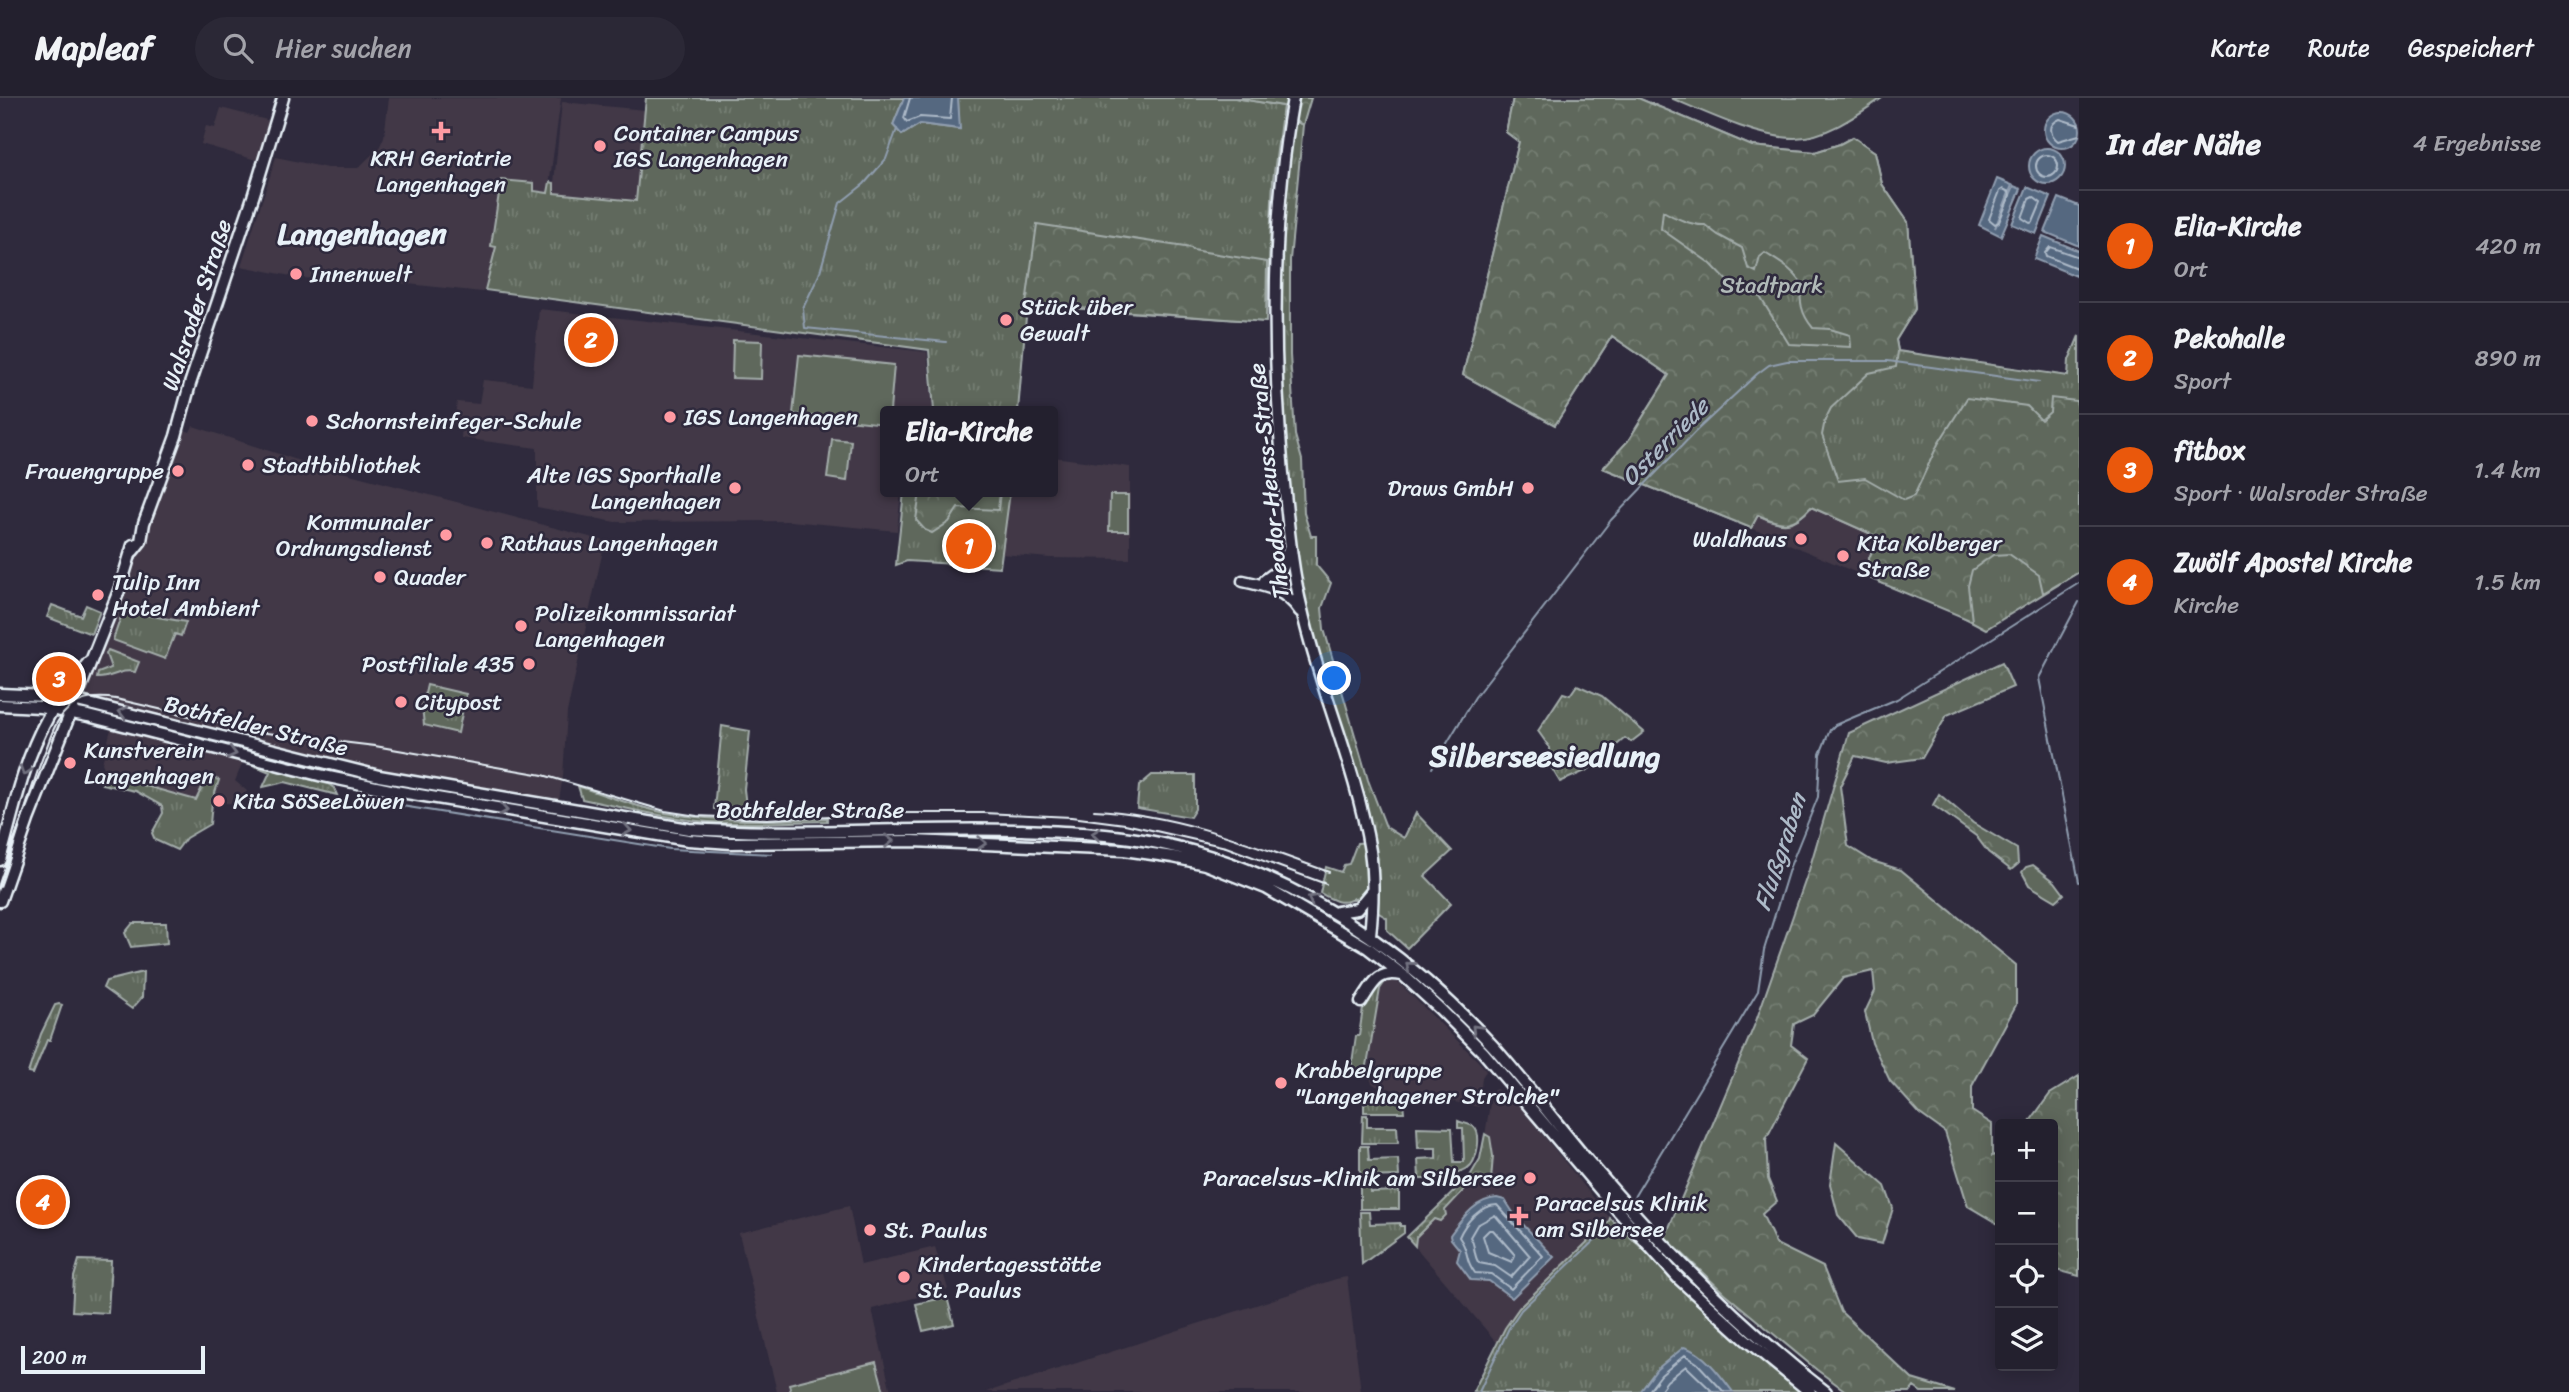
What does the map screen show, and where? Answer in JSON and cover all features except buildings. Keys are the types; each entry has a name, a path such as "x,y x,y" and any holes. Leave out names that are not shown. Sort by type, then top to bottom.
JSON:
{"main road":[{"name":"Walsroder Straße","path":"0,901 28,820 133,551 139,546 144,523 179,428 190,384 283,98"},
{"name":"Theodor-Heuss-Straße","path":"1293,98 1281,189 1275,334 1277,397 1290,545 1302,614 1365,829 1373,891 1370,935"},
{"path":"1265,580 1283,567 1290,545"},
{"path":"1243,581 1270,587 1285,594 1302,614"},
{"name":"Walsroder Straße","path":"0,860 28,764 53,709 94,656"},
{"name":"Bothfelder Straße","path":"0,695 76,701 361,772 690,829 989,829 1071,832 1140,839 1185,849 1272,879 1333,911 1370,935 1447,1000 1499,1062"},
{"name":"Bothfelder Straße","path":"0,705 71,712 359,784 688,840 731,843 914,841 1107,849 1172,857 1228,872 1281,895 1359,941 1404,976 1499,1062"},
{"path":"1333,911 1348,912 1357,909 1373,891"},
{"path":"1360,1002 1380,976 1391,973 1404,976"},
{"path":"1499,1062 1616,1209 1679,1279 1745,1339 1810,1392"},
{"path":"1499,1062 1687,1270 1751,1331 1826,1392"}],"shaded area":[{"path":"389,98 561,98 548,193 534,191 534,183 491,246 496,247 485,290 482,292 381,281 301,278 241,266 276,157 327,168 358,168 379,148 384,137"},
{"name":"Container Campus IGS Langenhagen","path":"562,102 645,110 636,201 553,193"},
{"path":"221,108 274,122 263,162 201,144 206,126 215,128"},
{"name":"IGS Langenhagen","path":"539,309 927,352 932,406 880,406 880,497 900,497 897,531 790,521 615,522 537,507 537,448 461,438 462,424 454,423 457,402 479,404 483,380 532,385"},
{"path":"193,426 300,461 605,541 567,712 558,807 428,785 76,701 179,428 190,432"},
{"path":"1058,458 1130,467 1130,559 1001,554 1009,497 1058,497"},
{"name":"Kita Kolberger Straße","path":"1811,507 1879,537 1862,575 1751,528 1758,515 1777,524 1801,519"},
{"path":"113,722 245,757 235,781 247,791 242,801 238,804 212,802 210,824 196,800 107,775 102,763"},
{"path":"1398,982 1486,1071 1482,1077 1479,1107 1372,1083 1369,1076 1370,1050 1381,989 1384,984"},
{"name":"Paracelsus Klinik am Silbersee","path":"1496,1089 1517,1103 1610,1218 1505,1328 1498,1344 1407,1237 1455,1192 1476,1168 1483,1148 1492,1091"},
{"path":"849,1206 861,1265 935,1247 948,1289 872,1309 891,1392 777,1392 739,1233"},
{"path":"1347,1277 1361,1392 987,1392 1336,1279"}],"green space":[{"path":"646,98 904,98 893,125 902,135 920,124 959,129 958,98 1235,98 1283,106 1273,180 1266,322 1027,305 1018,406 934,406 929,350 485,290 496,247 491,246 501,180 534,183 534,191 548,193 550,182 554,183 554,193 636,201"},
{"path":"1235,98 1311,98 1303,125 1295,121 1283,106"},
{"name":"Stadtpark","path":"1513,98 1638,98 1752,146 1815,152 1853,137 1875,152 1882,184 1908,222 1915,309 1896,340 1898,351 2068,376 2069,360 2079,336 2079,572 1986,629 1954,612 1862,575 1878,537 1811,507 1799,518 1787,523 1774,522 1758,515 1751,528 1603,468 1628,441 1669,375 1612,336 1555,425 1463,375 1519,142 1506,132"},
{"name":"Stadtpark","path":"1513,98 1638,98 1752,146 1815,152 1853,137 1875,152 1882,184 1908,222 1915,309 1896,340 1896,367 1869,373 1831,408 1825,420 1822,435 1838,481 1865,478 1904,500 1914,496 1938,444 1967,398 2027,406 2041,420 2050,412 2051,398 2076,401 2079,412 2079,572 2043,593 2039,575 2009,554 1993,555 1972,570 1968,586 1972,621 1862,575 1878,537 1811,507 1799,518 1787,523 1758,515 1751,528 1603,468 1628,441 1669,375 1612,336 1555,425 1463,375 1519,142 1506,132","holes":["1663,211 1678,219 1705,225 1742,248 1748,268 1756,272 1760,257 1765,253 1784,266 1801,282 1802,307 1813,328 1830,329 1850,335 1851,347 1789,344 1757,292 1732,286 1711,264 1661,229"]},
{"path":"1671,98 1882,98 1830,130 1795,138 1749,129"},
{"path":"1295,121 1303,125 1290,260 1290,355 1295,435 1302,460 1304,513 1311,536 1316,536 1316,565 1331,583 1322,608 1324,629 1368,780 1386,827 1404,838 1416,813 1452,851 1425,876 1451,903 1407,948 1387,930 1387,918 1354,898 1341,902 1320,893 1326,867 1341,872 1344,865 1349,864 1357,843 1373,842 1309,622 1290,513 1278,349 1283,212"},
{"path":"1037,224 1267,262 1266,322 1026,304"},
{"path":"733,340 762,341 761,379 732,378"},
{"path":"799,355 894,365 890,406 880,406 880,423 793,414"},
{"path":"832,439 851,441 847,481 827,478"},
{"path":"1110,495 1128,495 1128,531 1109,531"},
{"path":"903,497 1009,497 1000,567 907,561 896,565"},
{"path":"919,497 999,497 998,510 958,508 949,522 932,533 916,520"},
{"path":"52,605 81,616 86,605 100,611 91,634 47,617"},
{"path":"123,611 186,622 181,636 175,634 165,659 113,640"},
{"path":"108,650 139,662 135,672 125,671 97,678 98,673 111,668 106,654"},
{"path":"2002,662 2013,687 1947,715 1922,758 1886,763 1855,756 1840,786 1848,846 1872,861 1901,870 2016,965 2016,1005 1972,1086 1972,1111 1992,1124 1995,1222 1968,1206 1945,1132 1920,1114 1890,1081 1872,1043 1865,1012 1875,991 1873,971 1843,978 1813,1015 1794,1024 1791,1045 1808,1058 1766,1139 1768,1179 1777,1201 1762,1214 1776,1244 1823,1267 1841,1312 1912,1379 1955,1392 1921,1392 1914,1387 1910,1392 1847,1392 1724,1293 1665,1237 1755,1024 1809,870 1849,733"},
{"path":"427,685 466,694 458,733 424,725 422,706"},
{"path":"1577,685 1602,696 1644,732 1631,742 1625,738 1588,770 1560,782 1551,767 1550,748 1538,731 1563,693 1570,695"},
{"path":"722,726 750,731 744,789 746,806 714,809"},
{"path":"244,759 328,784 334,788 337,795 285,782 263,787 270,772 243,761"},
{"path":"107,775 196,800 207,777 219,780 212,802 210,824 186,838 177,850 155,840 152,833 163,813 162,806 135,791 102,784"},
{"path":"1152,775 1195,775 1195,809 1190,817 1137,808 1139,786"},
{"path":"578,786 644,808 686,816 746,820 827,818 827,821 730,823 683,819 582,799"},
{"path":"1939,794 1973,823 2017,849 2018,864 2011,870 1988,852 1976,836 1933,805"},
{"path":"2033,865 2055,882 2064,894 2056,901 2029,885 2022,872"},
{"path":"133,923 166,923 167,943 131,947 125,933"},
{"path":"143,972 142,997 132,1009 103,988 106,981"},
{"path":"1375,980 1386,980 1380,989 1366,1072 1351,1070 1363,1008 1360,1007"},
{"path":"55,1005 62,1005 50,1040 47,1040 33,1074 28,1073 41,1034"},
{"path":"2079,1076 2079,1276 2058,1270 2058,1119 2032,1119 2050,1094"},
{"path":"1373,1097 1401,1101 1404,1112 1364,1112 1364,1104"},
{"path":"1363,1115 1367,1115 1367,1127 1397,1127 1398,1143 1362,1143"},
{"path":"1458,1121 1474,1127 1478,1135 1478,1146 1471,1165 1460,1172 1451,1173 1443,1184 1438,1184 1437,1179 1419,1179 1418,1159 1436,1158 1436,1148 1418,1148 1417,1127 1452,1128 1454,1162 1464,1162 1463,1128 1458,1128"},
{"path":"1485,1134 1490,1137 1493,1156 1491,1180 1483,1183 1475,1178 1445,1210 1446,1215 1440,1221 1434,1219 1416,1237 1415,1246 1407,1237 1470,1176 1480,1159"},
{"path":"1836,1143 1885,1186 1893,1208 1882,1244 1858,1239 1838,1215 1830,1184"},
{"path":"1360,1146 1368,1146 1369,1160 1398,1159 1399,1176 1360,1177"},
{"path":"1360,1179 1369,1179 1370,1192 1399,1191 1399,1209 1360,1209"},
{"path":"1360,1212 1369,1212 1370,1224 1400,1223 1400,1226 1404,1226 1404,1233 1362,1264"},
{"path":"1610,1218 1741,1342 1802,1392 1473,1392 1505,1328 1519,1308"},
{"path":"79,1260 111,1261 108,1313 72,1311 74,1277"},
{"path":"947,1297 954,1324 923,1331 916,1304"},
{"path":"876,1362 884,1392 791,1392 789,1384"}],"water":[{"path":"904,98 958,98 960,129 920,124 902,135 893,125"},
{"path":"2062,112 2075,117 2080,130 2075,143 2062,148 2049,143 2044,130 2049,117"},
{"path":"2047,148 2060,153 2065,166 2060,179 2047,184 2034,179 2029,166 2034,153"},
{"path":"1997,179 2012,185 1995,228 2014,186 2021,189 2001,236 1979,225"},
{"path":"2027,187 2051,197 2036,234 2012,224"},
{"path":"2059,198 2079,206 2079,246 2045,232"},
{"path":"2043,236 2079,251 2079,277 2034,259"},
{"path":"1497,1198 1505,1200 1516,1217 1554,1257 1512,1298 1489,1281 1471,1280 1457,1261 1460,1250 1450,1235 1476,1206"},
{"path":"1684,1347 1705,1359 1733,1392 1640,1392 1657,1369"}],"waterway":[{"path":"897,129 886,159 864,184 840,203 819,275 803,308 805,328 946,342"},
{"name":"Osterriede","path":"1432,768 1475,697 1611,520 1695,432 1769,365 1787,361 1888,361 2039,382"},
{"name":"Flußgraben","path":"1634,1197 1758,991 1764,950 1789,869 1818,797 1820,754 1830,730 1835,725 1897,699 2079,583"},
{"path":"2079,602 2039,678 2079,882"},
{"path":"377,802 670,849 772,854"},
{"name":"Flußgraben","path":"1479,1392 1509,1328 1521,1310 1601,1234"}],"tram line":[{"path":"0,887 55,726 71,706 89,699 102,698 258,732 375,746 543,775 665,811 697,816 767,819 894,813 984,813 1071,817 1125,824 1226,847 1326,884"},
{"path":"1094,810 1155,817 1185,824 1243,841 1329,872"}],"place":[{"name":"KRH Geriatrie Langenhagen","path":"441,131"},
{"name":"Container Campus IGS Langenhagen","path":"600,146"},
{"name":"Innenwelt","path":"296,274"},
{"name":"Stück über Gewalt","path":"1006,320"},
{"name":"Pekohalle","path":"591,340"},
{"name":"IGS Langenhagen","path":"670,417"},
{"name":"Schornsteinfeger-Schule","path":"312,421"},
{"name":"Stadtbibliothek","path":"248,465"},
{"name":"Frauengruppe","path":"178,471"},
{"name":"Alte IGS Sporthalle Langenhagen","path":"735,488"},
{"name":"Draws GmbH","path":"1528,488"},
{"name":"Kommunaler Ordnungsdienst","path":"446,535"},
{"name":"Waldhaus","path":"1801,539"},
{"name":"Rathaus Langenhagen","path":"487,543"},
{"name":"Elia-Kirche","path":"969,546"},
{"name":"Kita Kolberger Straße","path":"1843,556"},
{"name":"Quader","path":"380,577"},
{"name":"Tulip Inn Hotel Ambient","path":"98,595"},
{"name":"Polizeikommissariat Langenhagen","path":"521,626"},
{"name":"Postfiliale 435","path":"529,664"},
{"name":"fitbox","path":"59,679"},
{"name":"Citypost","path":"401,702"},
{"name":"Kunstverein Langenhagen","path":"70,763"},
{"name":"Kita SöSeeLöwen","path":"219,801"},
{"name":"Krabbelgruppe \"Langenhagener Strolche\"","path":"1281,1083"},
{"name":"Paracelsus-Klinik am Silbersee","path":"1530,1178"},
{"name":"Zwölf Apostel Kirche","path":"43,1202"},
{"name":"Paracelsus Klinik am Silbersee","path":"1519,1216"},
{"name":"St. Paulus","path":"870,1230"},
{"name":"Kindertagesstätte St. Paulus","path":"904,1277"}],"district":[{"name":"Langenhagen","path":"362,234"},
{"name":"Silberseesiedlung","path":"1545,756"}]}
